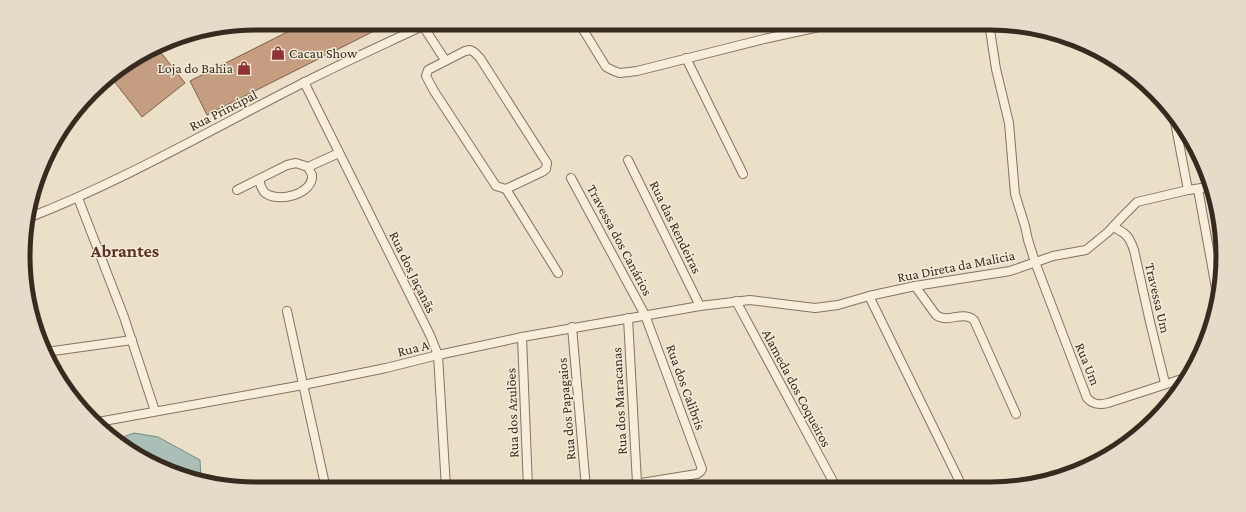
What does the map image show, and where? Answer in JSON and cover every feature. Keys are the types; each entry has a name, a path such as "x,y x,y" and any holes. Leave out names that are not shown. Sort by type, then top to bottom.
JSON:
{"street":[{"name":"Rua Principal","path":"33,216 78,198 304,82 413,30"},
{"path":"429,30 445,60"},
{"path":"583,30 606,67 614,71 628,72 805,30"},
{"path":"990,30 996,69 1010,129 1015,194 1035,262"},
{"path":"506,189 542,172 547,166 547,163 480,58 470,50 445,60 428,70 426,76 427,80 496,186 506,189 558,273"},
{"path":"686,58 743,174"},
{"name":"Rua dos Jaçanãs","path":"304,82 430,335 438,355 446,482"},
{"path":"1176,127 1188,190"},
{"path":"308,167 339,153"},
{"name":"Rua das Rendeiras","path":"628,160 700,306"},
{"path":"237,190 287,165 296,163 308,167 312,174 312,179 309,185 290,197 275,197 269,195 264,191 258,180"},
{"name":"Travessa dos Canários","path":"571,178 645,315"},
{"name":"Rua Direta da Malicia","path":"736,301 750,300 815,308 915,286 1010,271 1053,256 1086,250 1102,238 1137,202 1205,188"},
{"path":"1198,189 1215,281"},
{"path":"78,198 132,340 155,411"},
{"name":"Travessa Um","path":"1113,227 1126,234 1130,239 1134,250 1165,383"},
{"name":"Rua Um","path":"1035,262 1081,384 1091,402 1096,404 1108,403 1180,379"},
{"path":"915,286 936,315 940,318 945,319 963,316 970,317 974,320 1016,414"},
{"path":"869,296 959,480"},
{"name":"Rua A","path":"102,421 302,385 572,327 736,301"},
{"name":"Alameda dos Coqueiros","path":"736,301 833,482"},
{"path":"287,311 324,482"},
{"name":"Rua dos Calibris","path":"644,482 697,474 702,469 645,315"},
{"name":"Rua dos Maracanas","path":"628,318 637,482"},
{"name":"Rua dos Papagaios","path":"572,327 585,482"},
{"name":"Rua dos Azulões","path":"522,337 528,482"},
{"path":"51,351 132,340"}],"water":[{"path":"134,433 158,437 200,460 201,475 183,470 156,459 121,437"}],"building":[{"path":"291,30 376,30 207,115 190,81"},
{"path":"160,51 185,83 142,117 114,81 130,68"}],"place":[{"name":"Cacau Show","path":"278,53"},
{"name":"Loja do Bahia","path":"244,68"}],"district":[{"name":"Abrantes","path":"125,251"}]}
